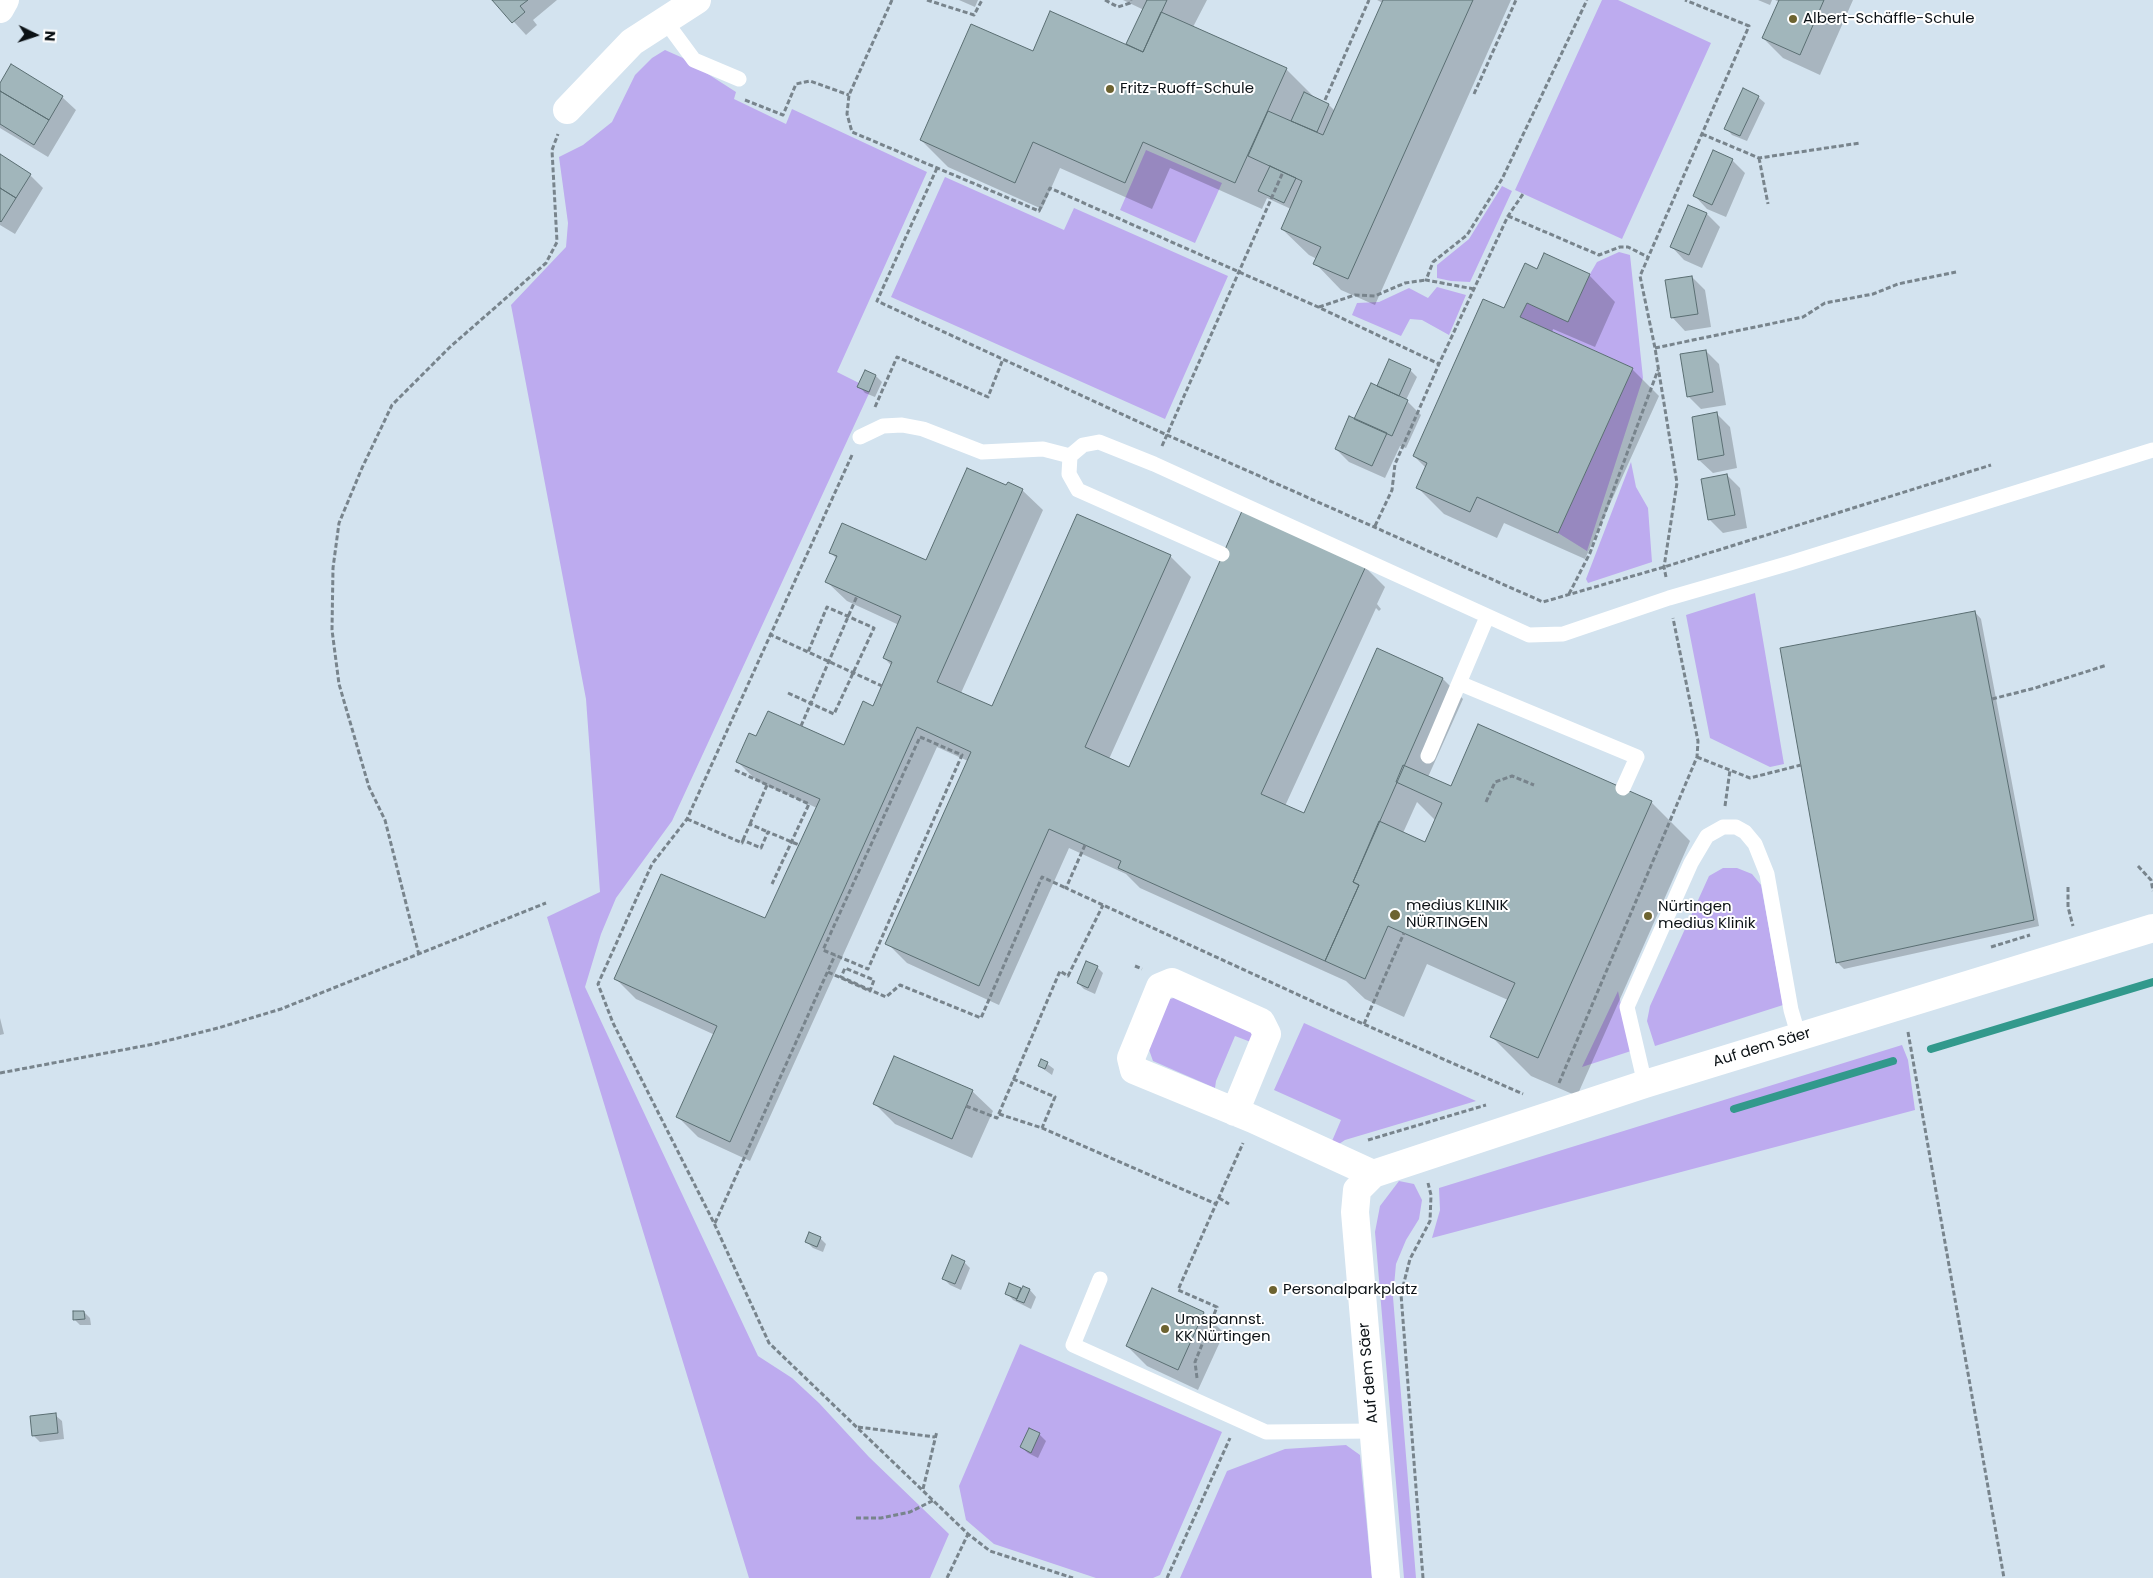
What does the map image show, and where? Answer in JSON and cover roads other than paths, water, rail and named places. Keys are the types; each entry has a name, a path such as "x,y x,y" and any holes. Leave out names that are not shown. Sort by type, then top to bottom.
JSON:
{"street":[{"path":"0,9 5,0"},
{"path":"567,110 632,42 666,22 697,0"},
{"name":"Auf dem Säer","path":"1386,1578 1355,1212 1357,1190 1373,1174 1645,1084 2153,928"},
{"path":"1244,1116 1267,1034 1261,1022 1172,982 1160,987 1131,1058 1134,1070 1244,1116 1373,1174"}],"lane":[{"path":"666,22 694,60 739,79"},
{"path":"860,437 883,426 902,426 923,429 982,452 1043,449 1070,456"},
{"path":"1222,554 1078,490 1069,474 1070,456 1083,445 1099,442 1154,464 1356,559 1529,635 1563,634 1669,598 1790,563 2153,450"},
{"path":"1428,756 1487,617"},
{"path":"1459,683 1637,757 1623,788"},
{"path":"1645,1084 1627,1007 1691,863 1707,836 1723,827 1736,827 1745,832 1755,844 1767,874 1791,1010 1798,1037"},
{"path":"1100,1279 1072,1345 1266,1432 1374,1431"}],"waterway":[{"path":"1931,1049 2153,982"},
{"path":"1734,1109 1893,1061"}],"place":[{"name":"Albert-Schäffle-Schule","path":"1793,19"},
{"name":"Fritz-Ruoff-Schule","path":"1110,89"},
{"name":"medius KLINIK NÜRTINGEN","path":"1395,915"},
{"name":"Nürtingen medius Klinik","path":"1648,916"},
{"name":"Personalparkplatz","path":"1273,1290"},
{"name":"Umspannst. KK Nürtingen","path":"1165,1329"}]}
